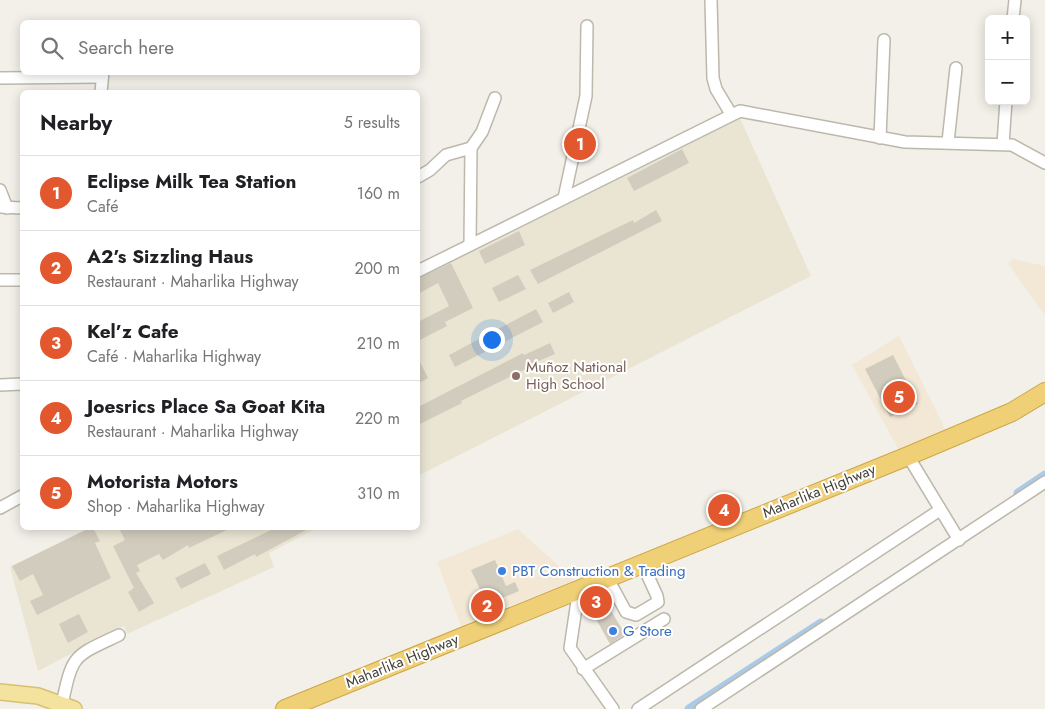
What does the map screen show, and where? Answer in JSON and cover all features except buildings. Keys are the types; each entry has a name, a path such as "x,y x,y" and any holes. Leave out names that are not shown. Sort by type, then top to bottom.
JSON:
{"highway":[{"name":"Maharlika Highway","path":"285,709 908,456 1012,412 1045,392"}],"main road":[{"path":"0,692 27,694 68,706"}],"street":[{"path":"711,0 713,78 716,89 731,114"},
{"path":"1013,15 1015,0"},
{"path":"564,198 586,96 587,26"},
{"path":"880,138 884,40"},
{"path":"948,142 956,68"},
{"path":"0,78 102,75 101,90"},
{"path":"470,245 471,148 482,132 495,98"},
{"path":"1003,144 1006,105"},
{"path":"420,270 740,111 912,143 1003,144 1022,148 1045,163"},
{"path":"420,176 430,170 446,155 471,148"},
{"path":"0,190 3,208 20,208"},
{"path":"0,280 20,280"},
{"path":"0,385 20,384"},
{"path":"908,456 959,540"},
{"path":"701,709 1045,482"},
{"path":"0,508 20,497"},
{"path":"638,709 940,510"},
{"path":"607,577 626,612 636,615 658,602 642,563"},
{"path":"579,588 570,648 613,709"},
{"path":"583,669 664,619"},
{"path":"68,706 68,677 75,658 119,635"}],"shaded area":[{"name":"Muñoz National High School","path":"739,116 811,276 420,475 420,273"},
{"path":"1013,259 1045,266 1045,316 1008,263"},
{"path":"899,336 945,429 899,450 852,365"},
{"name":"PBT Construction & Trading","path":"518,529 575,581 496,611 490,596 478,601 484,616 461,626 437,562"},
{"path":"84,530 313,530 269,553 274,567 127,634 124,626 38,671 10,567"}],"waterway":[{"path":"1018,493 1045,475"},
{"path":"689,709 821,623"}],"place":[{"name":"Eclipse Milk Tea Station","path":"580,144"},
{"name":"Muñoz National High School","path":"516,376"},
{"name":"Motorista Motors","path":"899,397"},
{"name":"Joesrics Place Sa Goat Kita","path":"724,510"},
{"name":"PBT Construction & Trading","path":"502,571"},
{"name":"Kel’z Cafe","path":"596,602"},
{"name":"A2’s Sizzling Haus","path":"487,606"},
{"name":"G Store","path":"613,631"}]}
